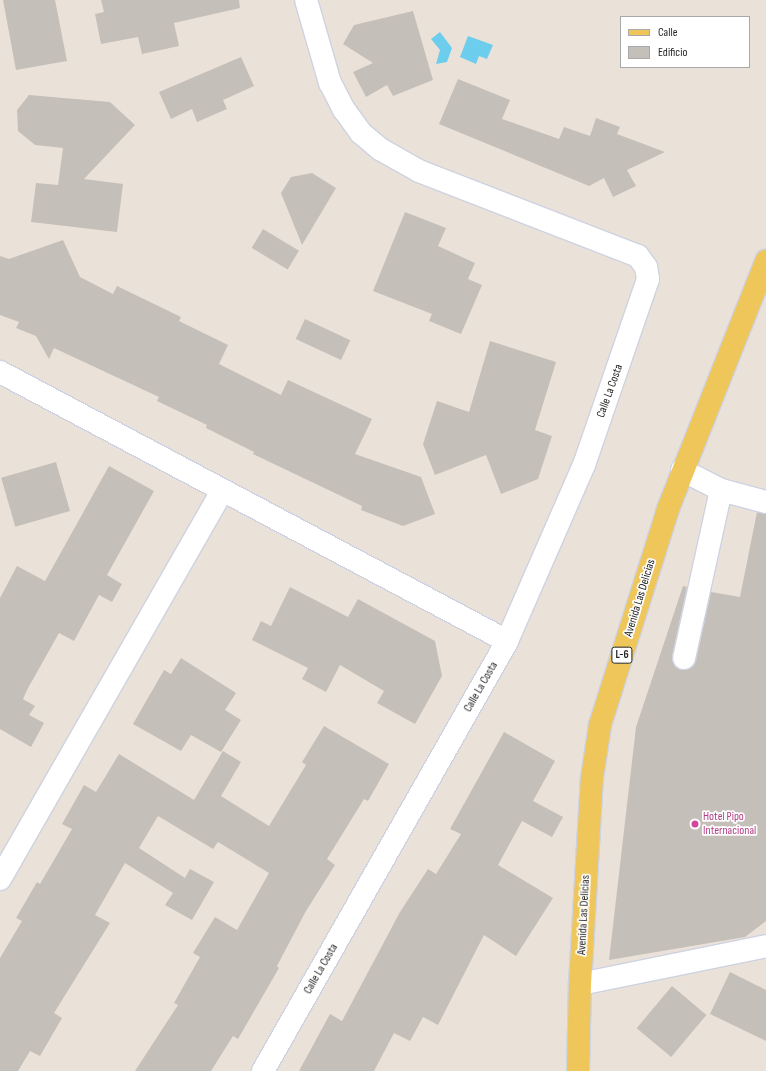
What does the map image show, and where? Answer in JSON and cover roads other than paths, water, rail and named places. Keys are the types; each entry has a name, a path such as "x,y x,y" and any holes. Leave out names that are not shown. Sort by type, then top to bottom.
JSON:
{"main road":[{"name":"Avenida Las Delicias","path":"578,1071 580,984 592,778 600,724 682,470 766,261"}],"street":[{"name":"Calle La Costa","path":"262,1071 507,641 584,465 648,279 646,267 638,256 420,171 380,149 361,133 344,110 330,83 306,0"},
{"path":"0,372 507,641"},
{"path":"682,470 722,490 766,502"},
{"path":"684,658 722,490"},
{"path":"0,879 222,491"},
{"path":"580,984 766,946"}],"water":[{"path":"440,32 452,48 447,62 436,64 440,50 431,39"},
{"path":"468,36 493,45 487,59 479,56 476,64 460,57"}],"place":[{"name":"Hotel Pipo Internacional","path":"695,824"}]}
